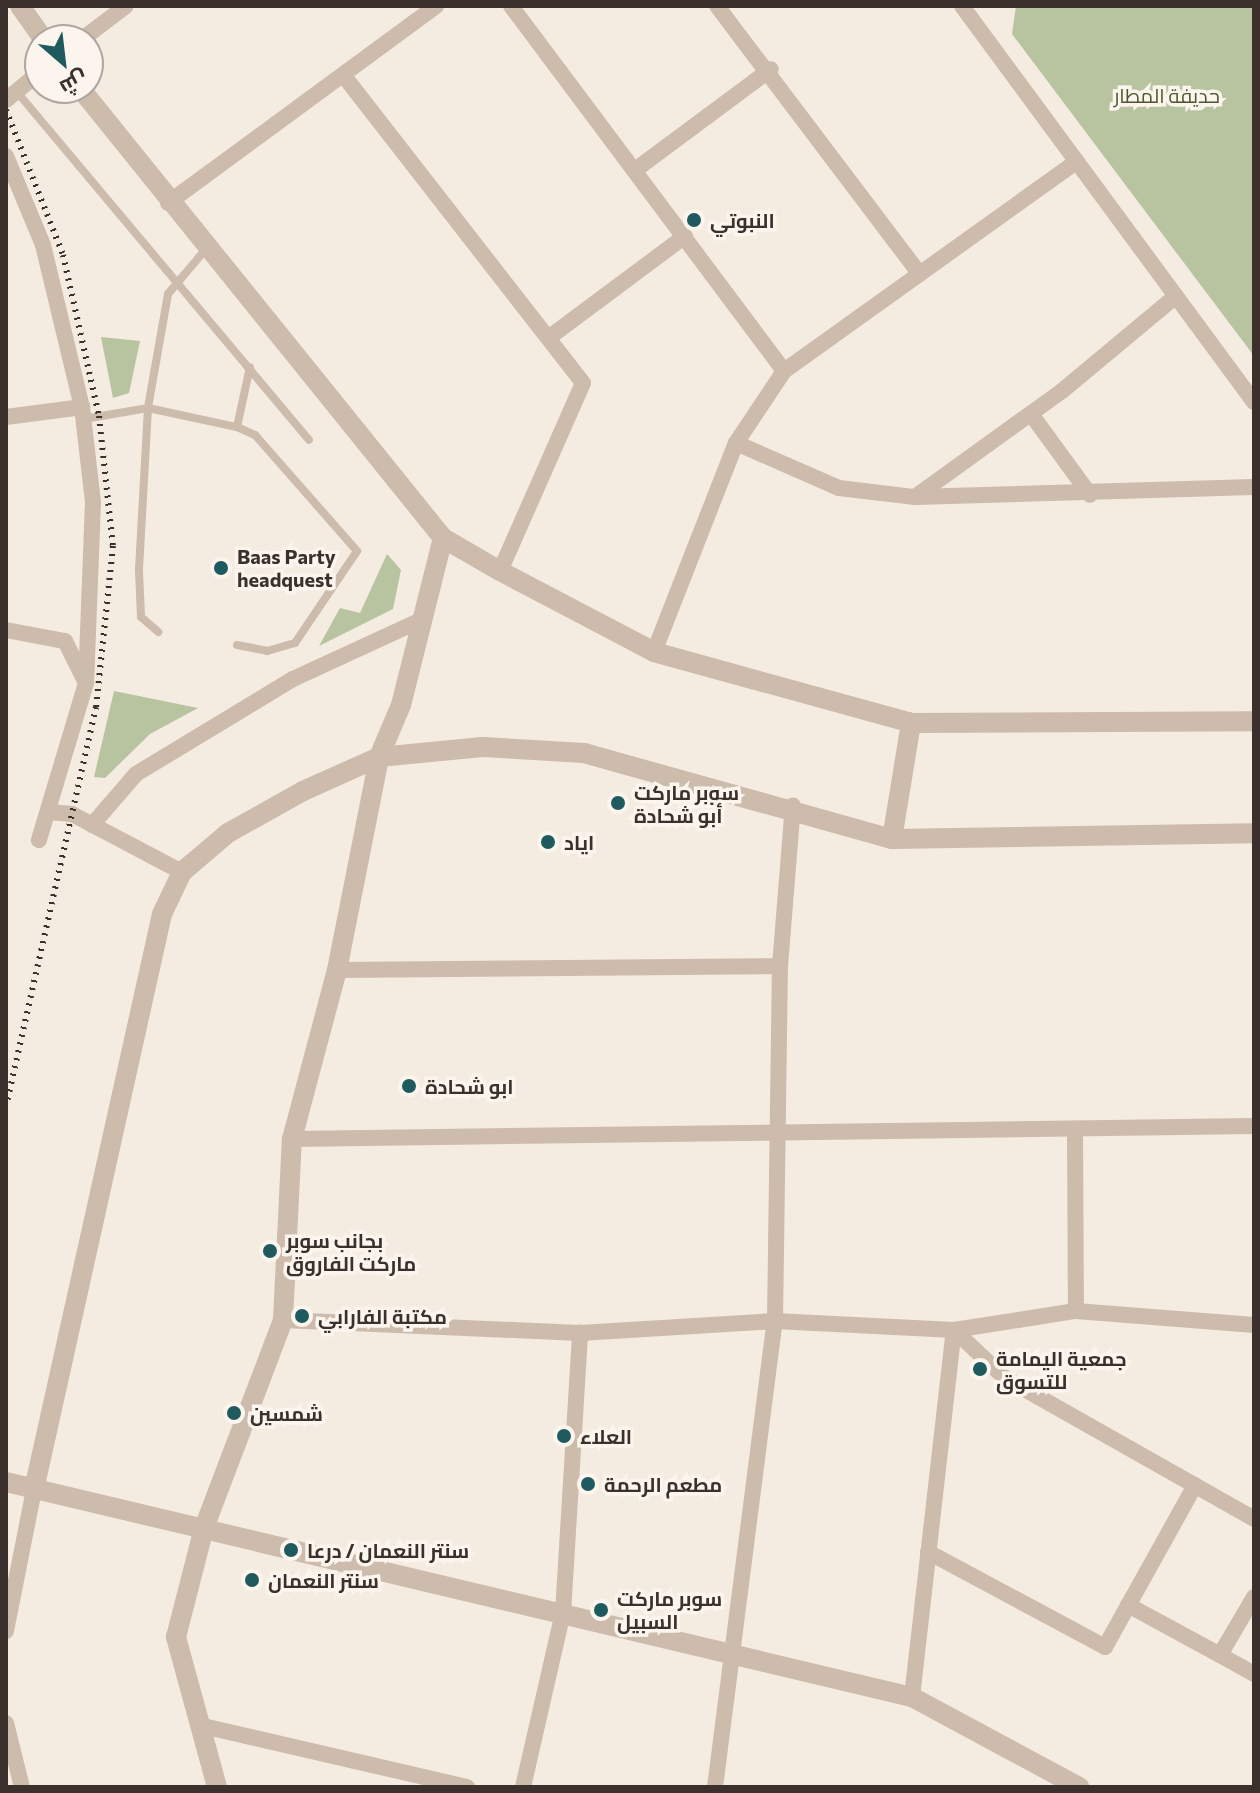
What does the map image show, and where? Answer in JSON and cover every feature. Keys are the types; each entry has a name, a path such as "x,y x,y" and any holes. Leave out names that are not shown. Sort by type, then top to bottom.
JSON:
{"street":[{"path":"20,6 33,24"},
{"path":"102,24 126,6"},
{"path":"168,203 436,6"},
{"path":"511,6 784,371"},
{"path":"717,6 771,69 920,274"},
{"path":"963,6 1254,402"},
{"path":"635,170 771,69"},
{"path":"344,76 551,336 583,383 500,571"},
{"path":"92,104 205,250 443,538 500,571 654,652 911,723 1254,721"},
{"path":"6,156 43,245 83,413 93,502 86,683 39,840"},
{"path":"654,652 736,443 784,371 1077,161"},
{"path":"551,336 685,236"},
{"path":"915,497 1031,414 1176,296"},
{"path":"6,417 83,413"},
{"path":"1031,414 1090,495"},
{"path":"736,443 839,488 915,497 1090,495 1254,487"},
{"path":"217,1787 203,1726 176,1637 204,1528 283,1320 292,1139 337,970 379,757 401,705 443,538"},
{"path":"92,825 136,774 293,679 421,620"},
{"path":"6,630 65,641 86,683"},
{"path":"892,839 911,723"},
{"path":"6,1631 35,1485 162,914 182,872 228,833 379,757 483,747 584,753 793,806 892,839 1254,833"},
{"path":"715,1787 736,1655 775,1321 780,1138 780,966 793,806"},
{"path":"48,812 92,825 182,872"},
{"path":"337,970 780,966"},
{"path":"292,1139 780,1138 1254,1126"},
{"path":"1075,1130 1076,1311"},
{"path":"283,1320 580,1333 775,1321 954,1330 1076,1311 1254,1325"},
{"path":"954,1330 1005,1378 1254,1519"},
{"path":"912,1697 954,1330"},
{"path":"523,1787 563,1613 580,1333"},
{"path":"6,1482 35,1485 912,1697 1079,1787"},
{"path":"928,1552 1105,1647 1195,1485"},
{"path":"1220,1655 1254,1597"},
{"path":"1128,1605 1254,1674"},
{"path":"6,1723 22,1787"},
{"path":"203,1726 467,1787"}],"lane":[{"path":"11,96 178,282 309,440"},
{"path":"158,632 141,617 139,571 148,408 168,294 205,250"},
{"path":"237,427 250,367"},
{"path":"83,413 148,408 237,427 255,435 357,551 295,643 267,651 237,645"}],"green space":[{"name":"حديفة المطار","path":"1016,6 1254,6 1254,356 1012,34"},
{"path":"101,337 140,341 129,393 113,398"},
{"path":"387,554 401,570 393,609 319,646 340,608 360,613"},
{"path":"114,691 198,708 150,734 105,778 94,777"}],"railway":[{"path":"6,110 63,255 99,416 113,546 96,707 6,1105"}],"place":[{"name":"النبوتي","path":"694,220"},
{"name":"Baas Party headquest","path":"221,568"},
{"name":"سوبر ماركت أبو شحادة","path":"618,803"},
{"name":"اياد","path":"548,842"},
{"name":"ابو شحادة","path":"409,1086"},
{"name":"بجانب سوبر ماركت الفاروق","path":"270,1251"},
{"name":"مكتبة الفارابي","path":"302,1316"},
{"name":"جمعية اليمامة للتسوق","path":"980,1369"},
{"name":"شمسين","path":"234,1413"},
{"name":"العلاء","path":"564,1436"},
{"name":"مطعم الرحمة","path":"588,1484"},
{"name":"سنتر النعمان / درعا","path":"291,1550"},
{"name":"سنتر النعمان","path":"252,1580"},
{"name":"سوبر ماركت السبيل","path":"601,1610"}]}
